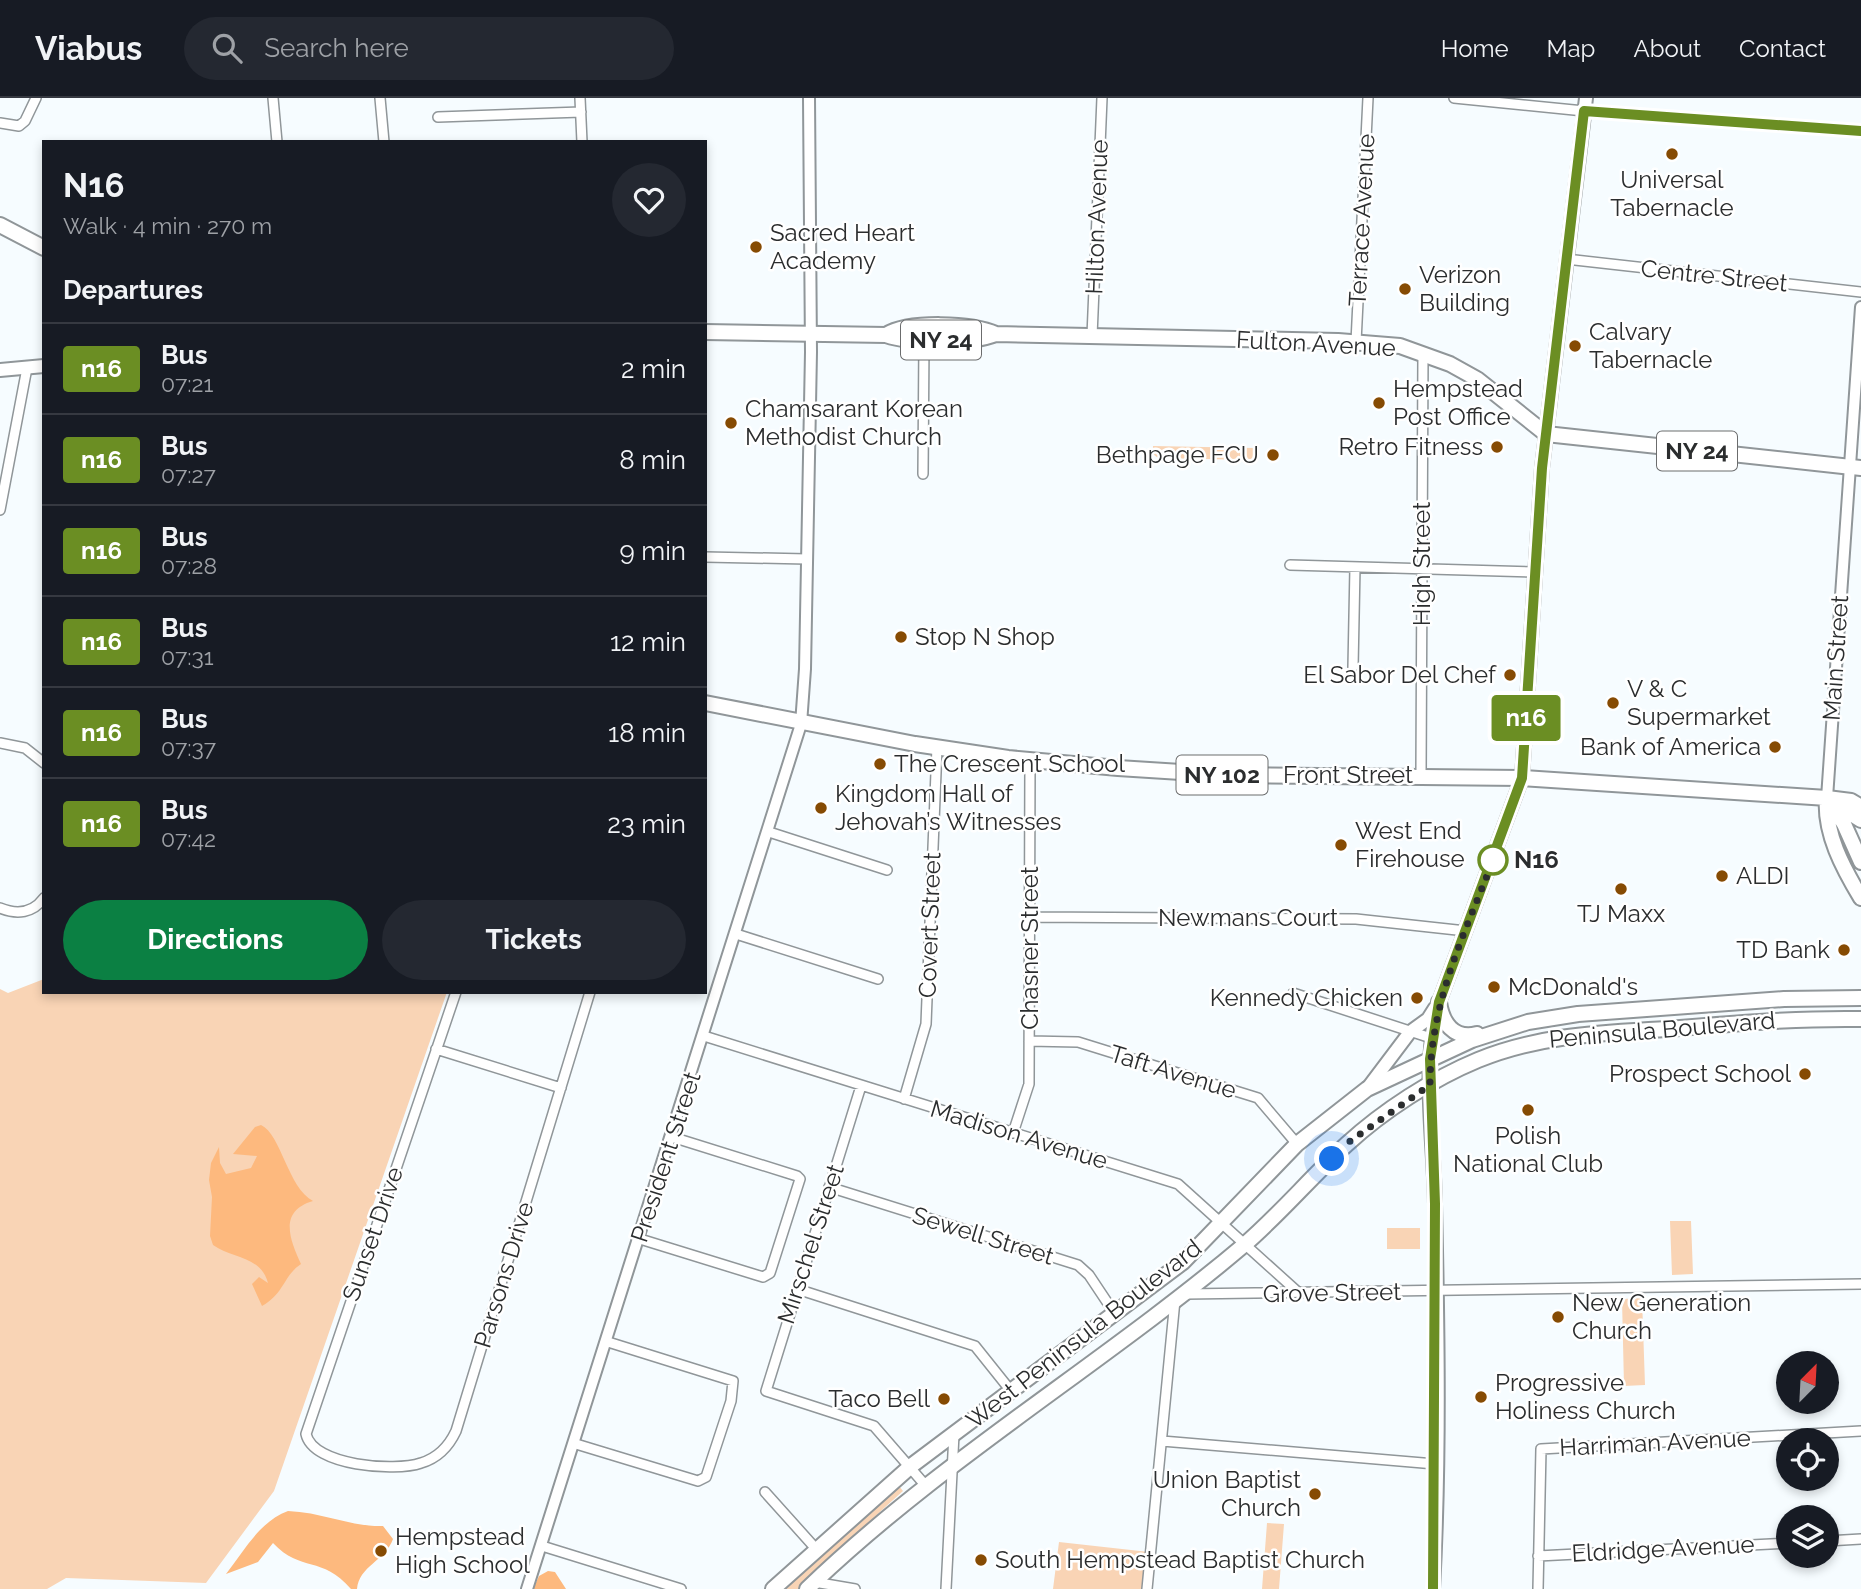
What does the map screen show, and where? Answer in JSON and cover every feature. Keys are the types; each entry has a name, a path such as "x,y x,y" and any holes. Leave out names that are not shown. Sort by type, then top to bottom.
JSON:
{"main road":[{"path":"1433,1589 1436,1464 1431,1038 1439,1002 1522,778 1546,434 1585,105"},
{"path":"0,225 42,247"},
{"name":"Fulton Avenue","path":"886,335 898,327 980,327 996,334 1356,342 1423,353 1477,379 1546,434"},
{"name":"Fulton Avenue","path":"707,332 886,335 900,339 924,340 981,340 996,334"},
{"path":"0,370 42,366"},
{"name":"NY 24","path":"1546,434 1854,467"},
{"name":"Front Street","path":"707,703 801,724 1030,760 1228,775 1522,778 1827,798 1851,801 1861,807"},
{"path":"1827,798 1844,824 1861,862"},
{"path":"1827,798 1825,817 1834,845 1861,898"},
{"name":"Front Street","path":"1827,798 1861,820"},
{"name":"Peninsula Boulevard","path":"1430,1059 1502,1028 1578,1014 1790,999 1861,998"},
{"path":"1439,1002 1447,1025 1462,1035 1502,1028"},
{"path":"1367,1089 1410,1032 1428,1019 1439,1002"},
{"name":"Peninsula Boulevard","path":"1430,1085 1495,1054 1559,1036 1815,1018 1861,1019"},
{"name":"West Peninsula Boulevard","path":"773,1589 911,1466 1183,1262 1297,1144 1367,1089 1430,1059"},
{"name":"West Peninsula Boulevard","path":"810,1586 952,1465 1245,1244 1349,1142 1430,1085"}],"street":[{"path":"0,123 12,128 22,124 36,98"},
{"path":"273,98 276,140"},
{"path":"380,98 384,140"},
{"path":"580,98 582,140"},
{"name":"President Street","path":"527,1589 576,1444 801,724 811,334 809,98"},
{"name":"Hilton Avenue","path":"1092,336 1102,98"},
{"name":"Terrace Avenue","path":"1356,342 1368,98"},
{"path":"1454,98 1585,105 1861,131"},
{"path":"438,117 581,112"},
{"name":"Centre Street","path":"1566,260 1861,292"},
{"name":"Main Street","path":"1827,798 1854,467 1861,307"},
{"path":"923,474 924,340"},
{"name":"High Street","path":"1421,775 1423,353"},
{"path":"0,510 27,368"},
{"path":"707,557 807,559"},
{"path":"1290,565 1535,572"},
{"path":"1353,667 1354,567"},
{"path":"0,743 25,748 42,761"},
{"name":"Covert Street","path":"904,1099 926,1024 937,747"},
{"name":"Chasner Street","path":"1013,1133 1029,1084 1030,760"},
{"path":"769,832 887,870"},
{"path":"0,908 16,913 27,911 42,900"},
{"name":"Newmans Court","path":"1030,917 1356,919 1466,931"},
{"path":"736,934 878,979"},
{"path":"1293,993 1431,1038"},
{"name":"Sunset Drive","path":"340,1459 319,1451 306,1434 455,994"},
{"name":"Parsons Drive","path":"340,1459 365,1466 399,1468 437,1456 451,1441 589,994"},
{"name":"Madison Avenue","path":"704,1036 1178,1184 1300,1294"},
{"name":"Taft Avenue","path":"1029,1041 1078,1042 1258,1098 1297,1144"},
{"path":"436,1049 561,1088"},
{"name":"Mirschel Street","path":"861,1086 766,1391 874,1426 911,1466"},
{"path":"640,1239 754,1276 770,1273 800,1179 790,1173 672,1138"},
{"name":"Sewell Street","path":"829,1187 1078,1265 1089,1275 1115,1314"},
{"name":"Grove Street","path":"1178,1296 1861,1284"},
{"path":"797,1289 975,1346 1011,1391"},
{"path":"1147,1589 1178,1296"},
{"path":"576,1444 690,1480 706,1477 731,1401 733,1381 608,1342"},
{"name":"Harriman Avenue","path":"1538,1556 1541,1449 1861,1432"},
{"path":"946,1589 954,1434"},
{"path":"1161,1441 1436,1464"},
{"path":"911,1466 926,1486"},
{"path":"765,1492 817,1550"},
{"path":"1839,1540 1861,1539"},
{"name":"Eldridge Avenue","path":"1538,1556 1776,1544"},
{"path":"542,1546 681,1589"},
{"path":"1538,1556 1538,1589"},
{"path":"810,1586 856,1589"}],"shaded area":[{"path":"1153,446 1255,448 1254,457 1250,460 1158,458 1153,454"},
{"path":"42,980 42,994 446,994 274,1491 206,1583 66,1578 47,1589 0,1589 0,989 8,993"},
{"path":"261,1125 274,1139 297,1185 313,1201 295,1211 291,1218 293,1245 301,1264 275,1296 262,1306 252,1284 259,1277 268,1283 264,1274 253,1263 213,1245 210,1236 212,1197 209,1180 211,1163 219,1147 220,1163 226,1174 251,1168 257,1156 233,1154 255,1127"},
{"path":"1670,1221 1691,1221 1693,1274 1672,1275"},
{"path":"1387,1228 1420,1228 1420,1249 1387,1249"},
{"path":"1642,1298 1645,1385 1624,1386 1622,1299"},
{"path":"899,1486 903,1491 798,1589 783,1589"},
{"path":"288,1511 383,1526 393,1539 384,1553 362,1575 357,1589 351,1589 340,1578 321,1567 293,1558 273,1543 258,1562 226,1574 261,1529"},
{"path":"1267,1523 1284,1524 1279,1589 1262,1589"},
{"path":"1059,1542 1149,1552 1146,1589 1053,1589"},
{"path":"548,1571 555,1572 566,1589 533,1589 539,1576"}],"bus line":[{"name":"n16","path":"1433,1589 1435,1204 1430,1085 1431,1038 1439,1002 1522,778 1542,468 1584,111 1861,131"}],"place":[{"name":"Universal Tabernacle","path":"1672,154"},
{"name":"Sacred Heart Academy","path":"756,247"},
{"name":"Verizon Building","path":"1405,289"},
{"name":"Calvary Tabernacle","path":"1575,346"},
{"name":"Hempstead Post Office","path":"1379,403"},
{"name":"Chamsarant Korean Methodist Church","path":"731,423"},
{"name":"Retro Fitness","path":"1497,447"},
{"name":"Bethpage FCU","path":"1273,455"},
{"name":"Stop N Shop","path":"901,637"},
{"name":"El Sabor Del Chef","path":"1510,675"},
{"name":"V & C Supermarket","path":"1613,703"},
{"name":"Bank of America","path":"1775,747"},
{"name":"The Crescent School","path":"880,764"},
{"name":"Kingdom Hall of Jehovah’s Witnesses","path":"821,808"},
{"name":"West End Firehouse","path":"1341,845"},
{"name":"N16","path":"1493,860"},
{"name":"ALDI","path":"1722,876"},
{"name":"TJ Maxx","path":"1621,889"},
{"name":"TD Bank","path":"1844,950"},
{"name":"McDonald's","path":"1494,987"},
{"name":"Kennedy Chicken","path":"1417,998"},
{"name":"Prospect School","path":"1805,1074"},
{"name":"Polish National Club","path":"1528,1110"},
{"name":"New Generation Church","path":"1558,1317"},
{"name":"Progressive Holiness Church","path":"1481,1397"},
{"name":"Taco Bell","path":"944,1399"},
{"name":"Union Baptist Church","path":"1315,1494"},
{"name":"Hempstead High School","path":"381,1551"},
{"name":"South Hempstead Baptist Church","path":"981,1560"}],"route":[{"path":"1332,1159 1349,1142 1430,1085 1433,1023 1496,853 1493,860"}]}
